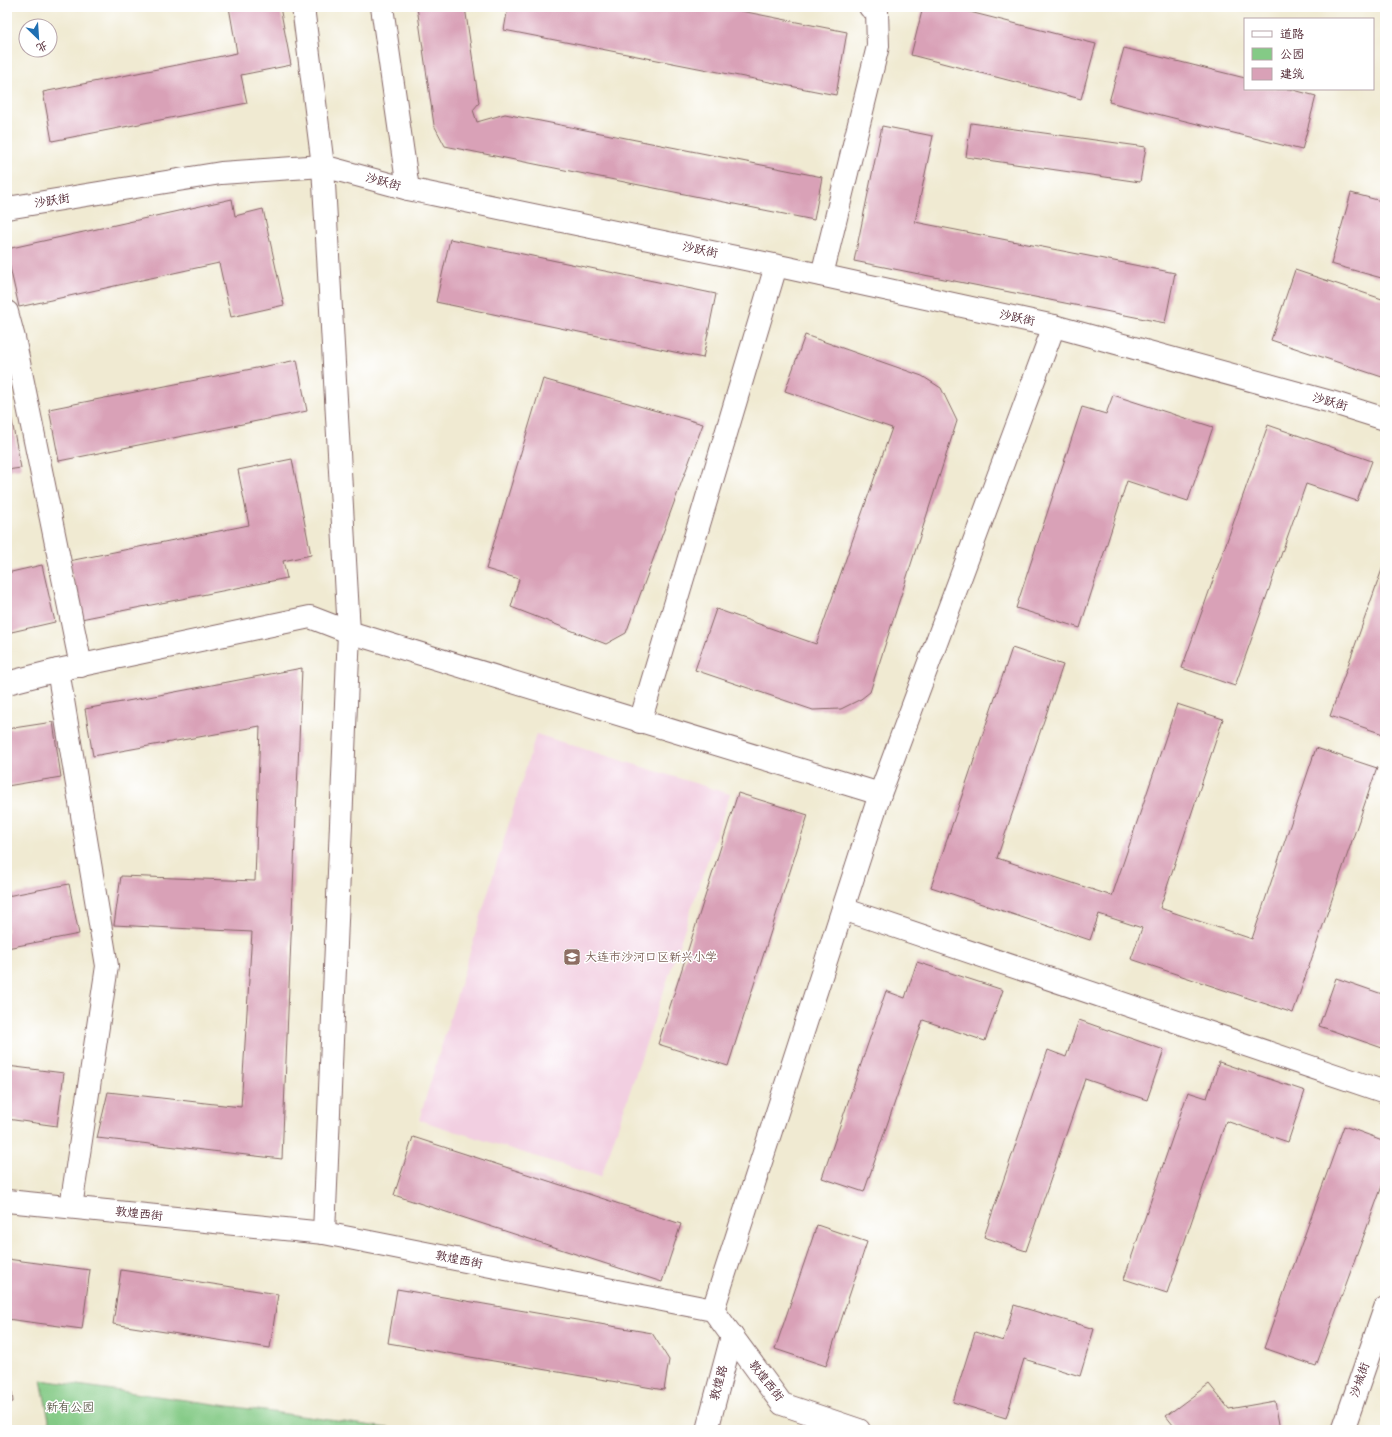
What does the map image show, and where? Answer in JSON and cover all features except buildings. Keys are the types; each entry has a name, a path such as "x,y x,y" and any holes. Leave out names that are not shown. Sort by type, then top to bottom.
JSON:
{"street":[{"path":"303,7 323,166 348,632 324,1234"},
{"path":"382,7 408,189"},
{"path":"822,275 878,46 877,11 870,7"},
{"name":"沙跃街","path":"7,208 221,172 323,166 408,189 822,275 1054,326 1331,402 1385,419"},
{"path":"640,722 776,266"},
{"path":"7,312 14,338 81,666"},
{"path":"713,1310 880,794 1054,326"},
{"path":"7,683 58,670 310,617 348,632 880,794"},
{"path":"58,670 107,966 71,1207"},
{"path":"842,909 1385,1092"},
{"name":"敦煌西街","path":"7,1201 324,1234 713,1310 782,1404 859,1430"},
{"name":"沙城街","path":"1343,1430 1385,1308"},
{"name":"敦煌路","path":"707,1430 732,1336"}],"shaded area":[{"name":"大连市沙河口区新兴小学","path":"536,734 730,794 601,1177 419,1120"}],"green space":[{"name":"新有公园","path":"41,1380 402,1430 51,1430"}],"place":[{"name":"大连市沙河口区新兴小学","path":"572,957"}]}
